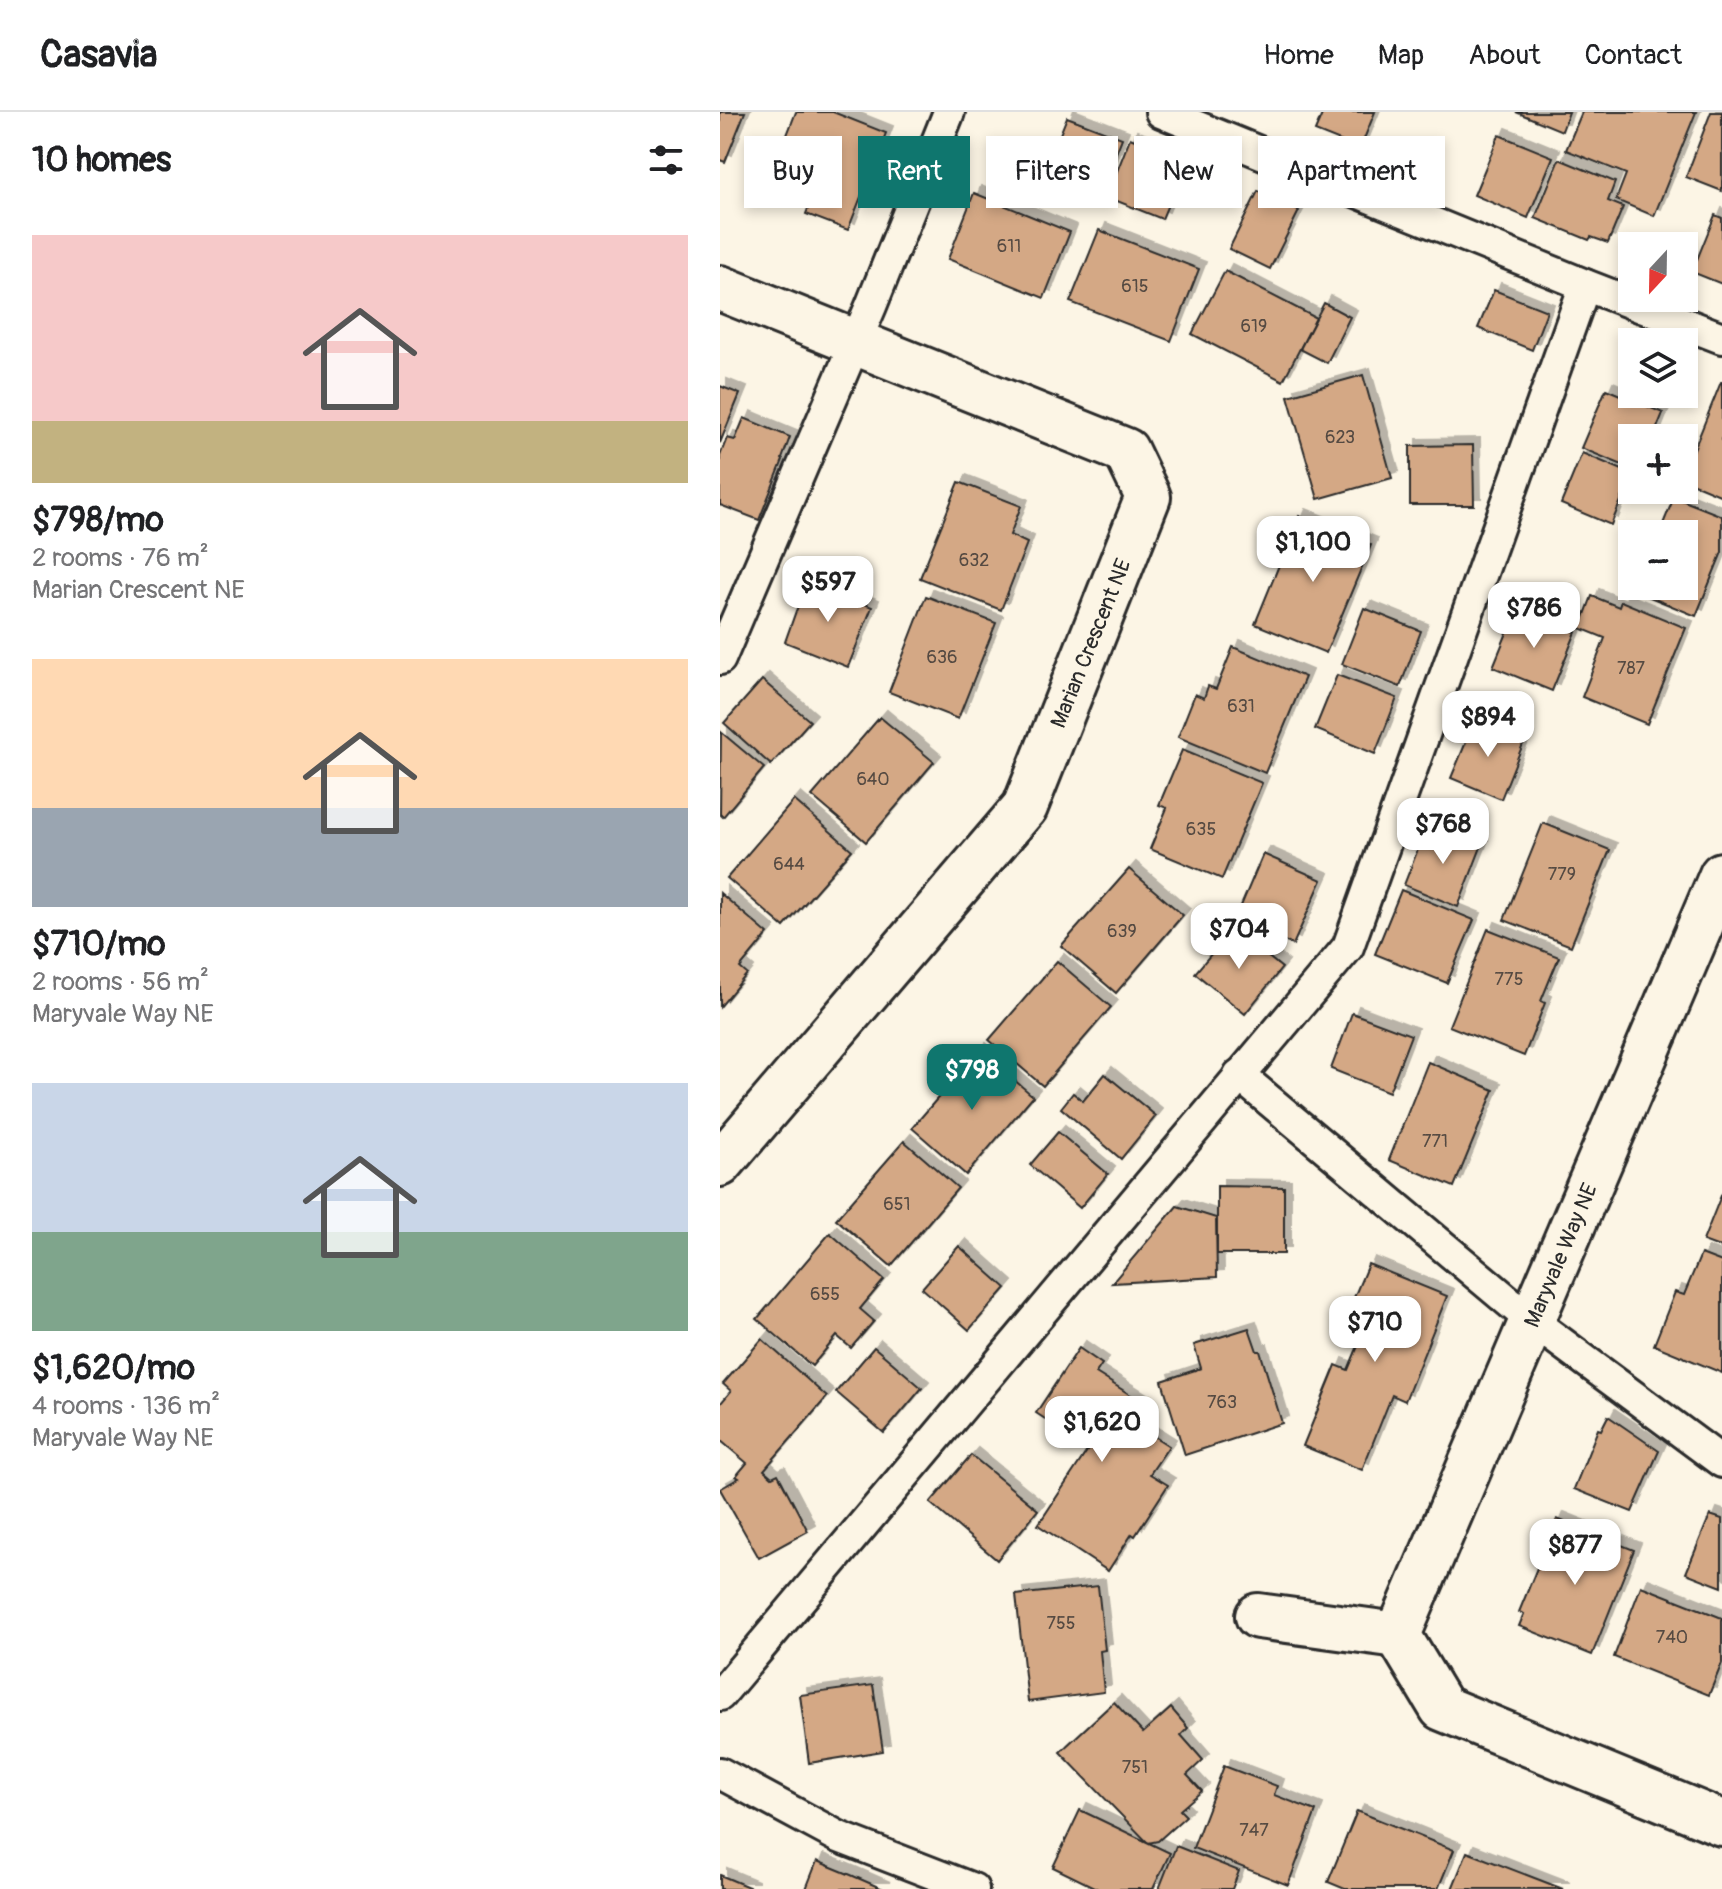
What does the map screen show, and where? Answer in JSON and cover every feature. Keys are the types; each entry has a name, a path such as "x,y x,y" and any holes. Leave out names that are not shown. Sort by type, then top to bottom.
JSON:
{"street":[{"name":"Marian Crescent NE","path":"720,288 1126,451 1148,497 1025,807 720,1164"},
{"name":"Maryvale Way NE","path":"1398,1635 1722,875"},
{"path":"1258,1616 1398,1635 1442,1708 1722,1823"}],"lane":[{"path":"720,659 856,343 949,112"},
{"path":"1161,112 1722,338"},
{"path":"720,1695 1348,947 1585,285"},
{"path":"1239,1075 1532,1321 1722,1462"},
{"path":"720,1773 839,1837 973,1889"}],"building":[{"path":"720,112 745,112 725,162 720,160"},
{"path":"796,112 833,112 886,133 885,136 858,136 858,204 848,230 806,214 808,208 842,208 842,136 787,136"},
{"path":"1323,112 1375,112 1365,136 1328,136 1315,131"},
{"path":"1516,112 1569,112 1562,131"},
{"path":"1582,112 1696,112 1654,216 1616,200 1626,174 1566,150"},
{"path":"1711,112 1722,112 1722,191 1686,177"},
{"path":"1067,117 1117,136 1059,136"},
{"path":"1499,135 1553,157 1528,218 1474,195"},
{"path":"1130,138 1134,140 1134,208 1118,201 1118,169"},
{"path":"1559,159 1615,182 1608,201 1623,207 1608,243 1591,237 1589,240 1535,218"},
{"path":"1258,191 1258,208 1293,208 1299,211 1270,269 1229,249"},
{"path":"974,193 986,198 986,208 1011,208 1070,232 1044,298 948,259"},
{"path":"1134,208 1167,208 1162,219"},
{"path":"1715,215 1722,218 1722,284 1698,274 1698,257"},
{"path":"1099,230 1199,269 1171,341 1070,302"},
{"path":"1225,271 1316,318 1283,381 1192,334"},
{"path":"1494,290 1547,311 1532,350 1478,328"},
{"path":"1324,303 1350,317 1327,363 1300,349"},
{"path":"1363,375 1392,478 1318,499 1288,396"},
{"path":"1722,382 1722,496 1698,486 1698,439"},
{"path":"720,386 740,394 720,443"},
{"path":"1606,389 1618,394 1618,408 1651,408 1663,413 1659,424 1618,424 1618,463 1581,448"},
{"path":"744,418 790,437 759,520 720,505 720,456 727,438 735,440"},
{"path":"1473,445 1474,505 1410,505 1410,446"},
{"path":"1582,453 1618,468 1620,504 1611,525 1561,504"},
{"path":"959,482 1021,506 1010,535 1027,543 1001,610 920,578"},
{"path":"1671,504 1692,504 1722,516 1722,552 1696,616 1657,600 1698,600 1698,520 1665,520"},
{"path":"1299,516 1371,545 1326,653 1255,624"},
{"path":"810,581 872,607 848,667 785,642"},
{"path":"926,596 996,623 958,719 889,692"},
{"path":"1592,596 1619,607 1621,601 1686,628 1647,724 1582,697 1605,638 1580,628"},
{"path":"1364,608 1421,631 1400,687 1342,664"},
{"path":"1517,608 1576,632 1552,691 1493,667"},
{"path":"1233,647 1305,677 1265,773 1178,737 1195,694 1204,698 1208,686 1216,689"},
{"path":"1337,675 1397,698 1375,754 1315,729"},
{"path":"762,680 810,721 771,765 724,723"},
{"path":"880,717 934,762 866,842 812,796"},
{"path":"1476,718 1525,739 1501,799 1451,778"},
{"path":"721,732 764,768 723,817 720,814"},
{"path":"1182,750 1262,783 1222,879 1150,849 1167,808 1159,805"},
{"path":"794,800 852,850 784,927 727,878"},
{"path":"1543,823 1610,850 1571,946 1504,920"},
{"path":"1427,826 1481,847 1458,907 1404,885"},
{"path":"1263,854 1322,880 1293,945 1235,920"},
{"path":"1129,869 1183,915 1116,993 1061,946"},
{"path":"1401,890 1474,920 1447,983 1375,954"},
{"path":"720,893 768,934 740,968 747,974 720,1007"},
{"path":"1233,928 1282,968 1245,1014 1195,973"},
{"path":"1488,929 1559,957 1524,1056 1449,1026"},
{"path":"1057,961 1111,1007 1043,1086 989,1040"},
{"path":"1352,1013 1411,1035 1389,1092 1331,1069"},
{"path":"979,1050 1033,1096 966,1175 912,1128"},
{"path":"1428,1062 1494,1090 1454,1187 1389,1160"},
{"path":"1105,1074 1156,1116 1121,1159 1061,1108 1073,1093 1083,1101"},
{"path":"1058,1132 1108,1174 1080,1208 1030,1165"},
{"path":"904,1141 958,1188 891,1266 836,1219"},
{"path":"1217,1186 1284,1187 1284,1254 1217,1254"},
{"path":"1722,1193 1722,1248 1703,1241"},
{"path":"1177,1206 1216,1218 1217,1277 1112,1283"},
{"path":"830,1233 884,1280 860,1309 874,1321 851,1348 837,1336 812,1366 757,1319"},
{"path":"959,1246 1006,1288 969,1330 922,1288"},
{"path":"1701,1254 1722,1262 1722,1373 1654,1345 1675,1292 1684,1295"},
{"path":"1368,1264 1447,1296 1405,1401 1392,1395 1362,1470 1303,1446 1336,1365 1348,1370 1363,1334 1342,1326"},
{"path":"1249,1328 1257,1351 1260,1351 1282,1423 1185,1455 1162,1381 1201,1368 1194,1345"},
{"path":"762,1339 827,1397 764,1470 772,1477 778,1474 808,1531 759,1558 720,1489 739,1478 736,1476 747,1463 720,1440 720,1404 731,1391 723,1384"},
{"path":"874,1347 922,1388 884,1433 836,1392"},
{"path":"1079,1348 1102,1364 1096,1373 1140,1401 1131,1414 1147,1424 1144,1430 1169,1446 1150,1474 1168,1485 1108,1571 1038,1525 1089,1448 1036,1413"},
{"path":"1608,1416 1659,1451 1632,1512 1574,1489 1598,1429 1601,1430"},
{"path":"971,1455 1038,1510 997,1560 930,1503"},
{"path":"1710,1515 1722,1519 1722,1587 1686,1573"},
{"path":"1557,1519 1634,1550 1592,1655 1519,1626 1524,1614 1519,1612"},
{"path":"1098,1586 1105,1650 1100,1651 1104,1692 1028,1702 1016,1595"},
{"path":"1641,1586 1722,1618 1722,1663 1709,1695 1614,1657"},
{"path":"873,1685 883,1751 809,1763 800,1695"},
{"path":"1114,1702 1143,1733 1171,1708 1188,1728 1181,1735 1203,1760 1187,1775 1202,1791 1180,1810 1186,1816 1158,1841 1148,1843 1060,1752"},
{"path":"1224,1766 1277,1786 1274,1795 1316,1811 1288,1885 1193,1848"},
{"path":"1080,1810 1170,1853 1153,1889 1098,1889 1053,1867"},
{"path":"1357,1811 1454,1850 1438,1889 1345,1889 1328,1882"},
{"path":"1176,1846 1239,1871 1232,1889 1159,1889"},
{"path":"1467,1852 1563,1889 1452,1889"},
{"path":"817,1861 851,1875 883,1889 806,1889"},
{"path":"720,1875 751,1888 751,1889 720,1889"}]}
